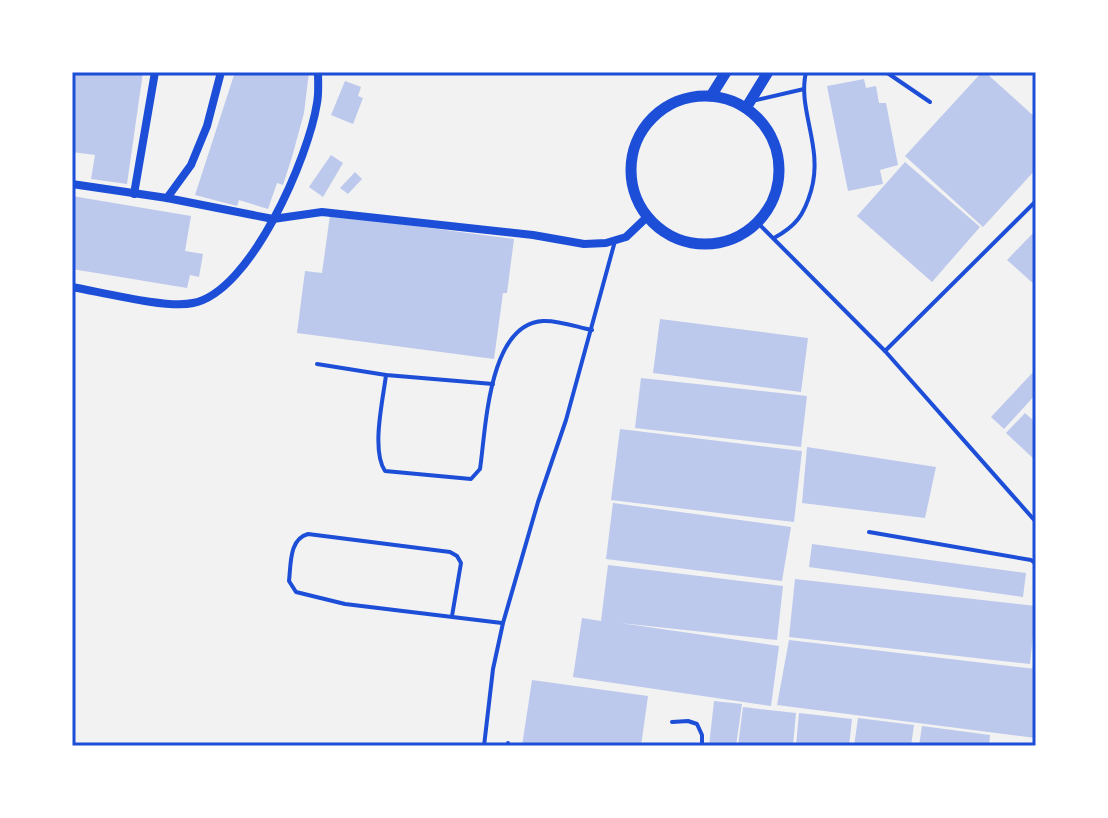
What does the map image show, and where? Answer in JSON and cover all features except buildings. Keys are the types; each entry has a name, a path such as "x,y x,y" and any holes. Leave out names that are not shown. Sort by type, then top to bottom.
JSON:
{"street":[{"path":"134,194 155,72"},
{"path":"167,198 191,165 207,126 221,72"},
{"path":"72,287 190,304 205,300 226,286 273,219 298,170 318,100 318,72"},
{"path":"711,96 726,72"},
{"path":"748,105 768,72"},
{"path":"711,96 748,105 768,132 779,163 777,184 770,205 757,222 721,242 700,243 679,239 661,230 647,217 636,198 630,177 632,154 639,134 653,116 671,104 692,97 711,96"},
{"path":"72,184 167,198 273,219 322,212 520,233 584,244 626,237 647,217"}],"lane":[{"path":"774,238 793,228 801,219 816,171 816,154 804,89 806,72"},
{"path":"886,72 930,102"},
{"path":"748,105 804,89"},
{"path":"885,351 1036,201"},
{"path":"757,222 885,351 1036,522"},
{"path":"484,746 493,669 503,623 592,330 615,241"},
{"path":"386,375 378,449 385,471 471,479 480,469 493,384 506,344 519,330 542,320 592,330"},
{"path":"317,364 386,375 493,384"},
{"path":"869,532 1031,560 1036,564"},
{"path":"452,616 461,563 450,552 308,534 300,536 295,542 289,581 296,592 345,604 503,623"},
{"path":"672,722 697,724 702,735 702,746"}]}
